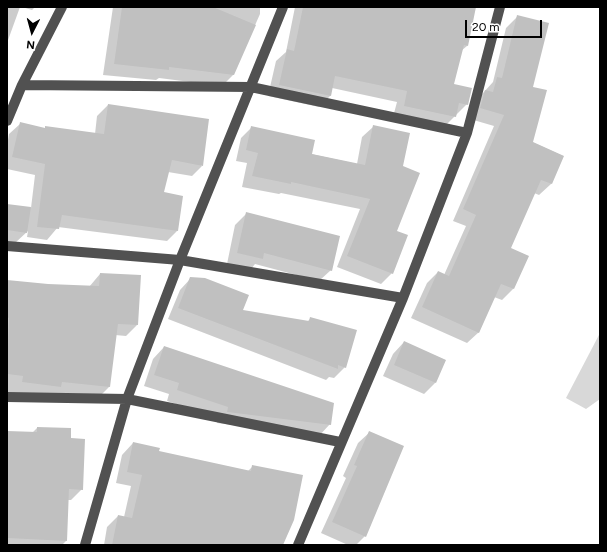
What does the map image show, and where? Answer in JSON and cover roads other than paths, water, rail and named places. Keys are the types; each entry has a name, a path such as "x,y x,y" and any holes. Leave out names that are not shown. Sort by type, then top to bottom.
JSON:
{"street":[{"path":"7,121 22,85 62,7"},
{"path":"85,545 127,399 180,260 283,7"},
{"path":"298,545 340,442 403,298 467,133 500,7"},
{"path":"22,85 251,87 467,133"},
{"path":"7,246 180,260 403,298"},
{"path":"7,397 127,399 340,442"}]}
